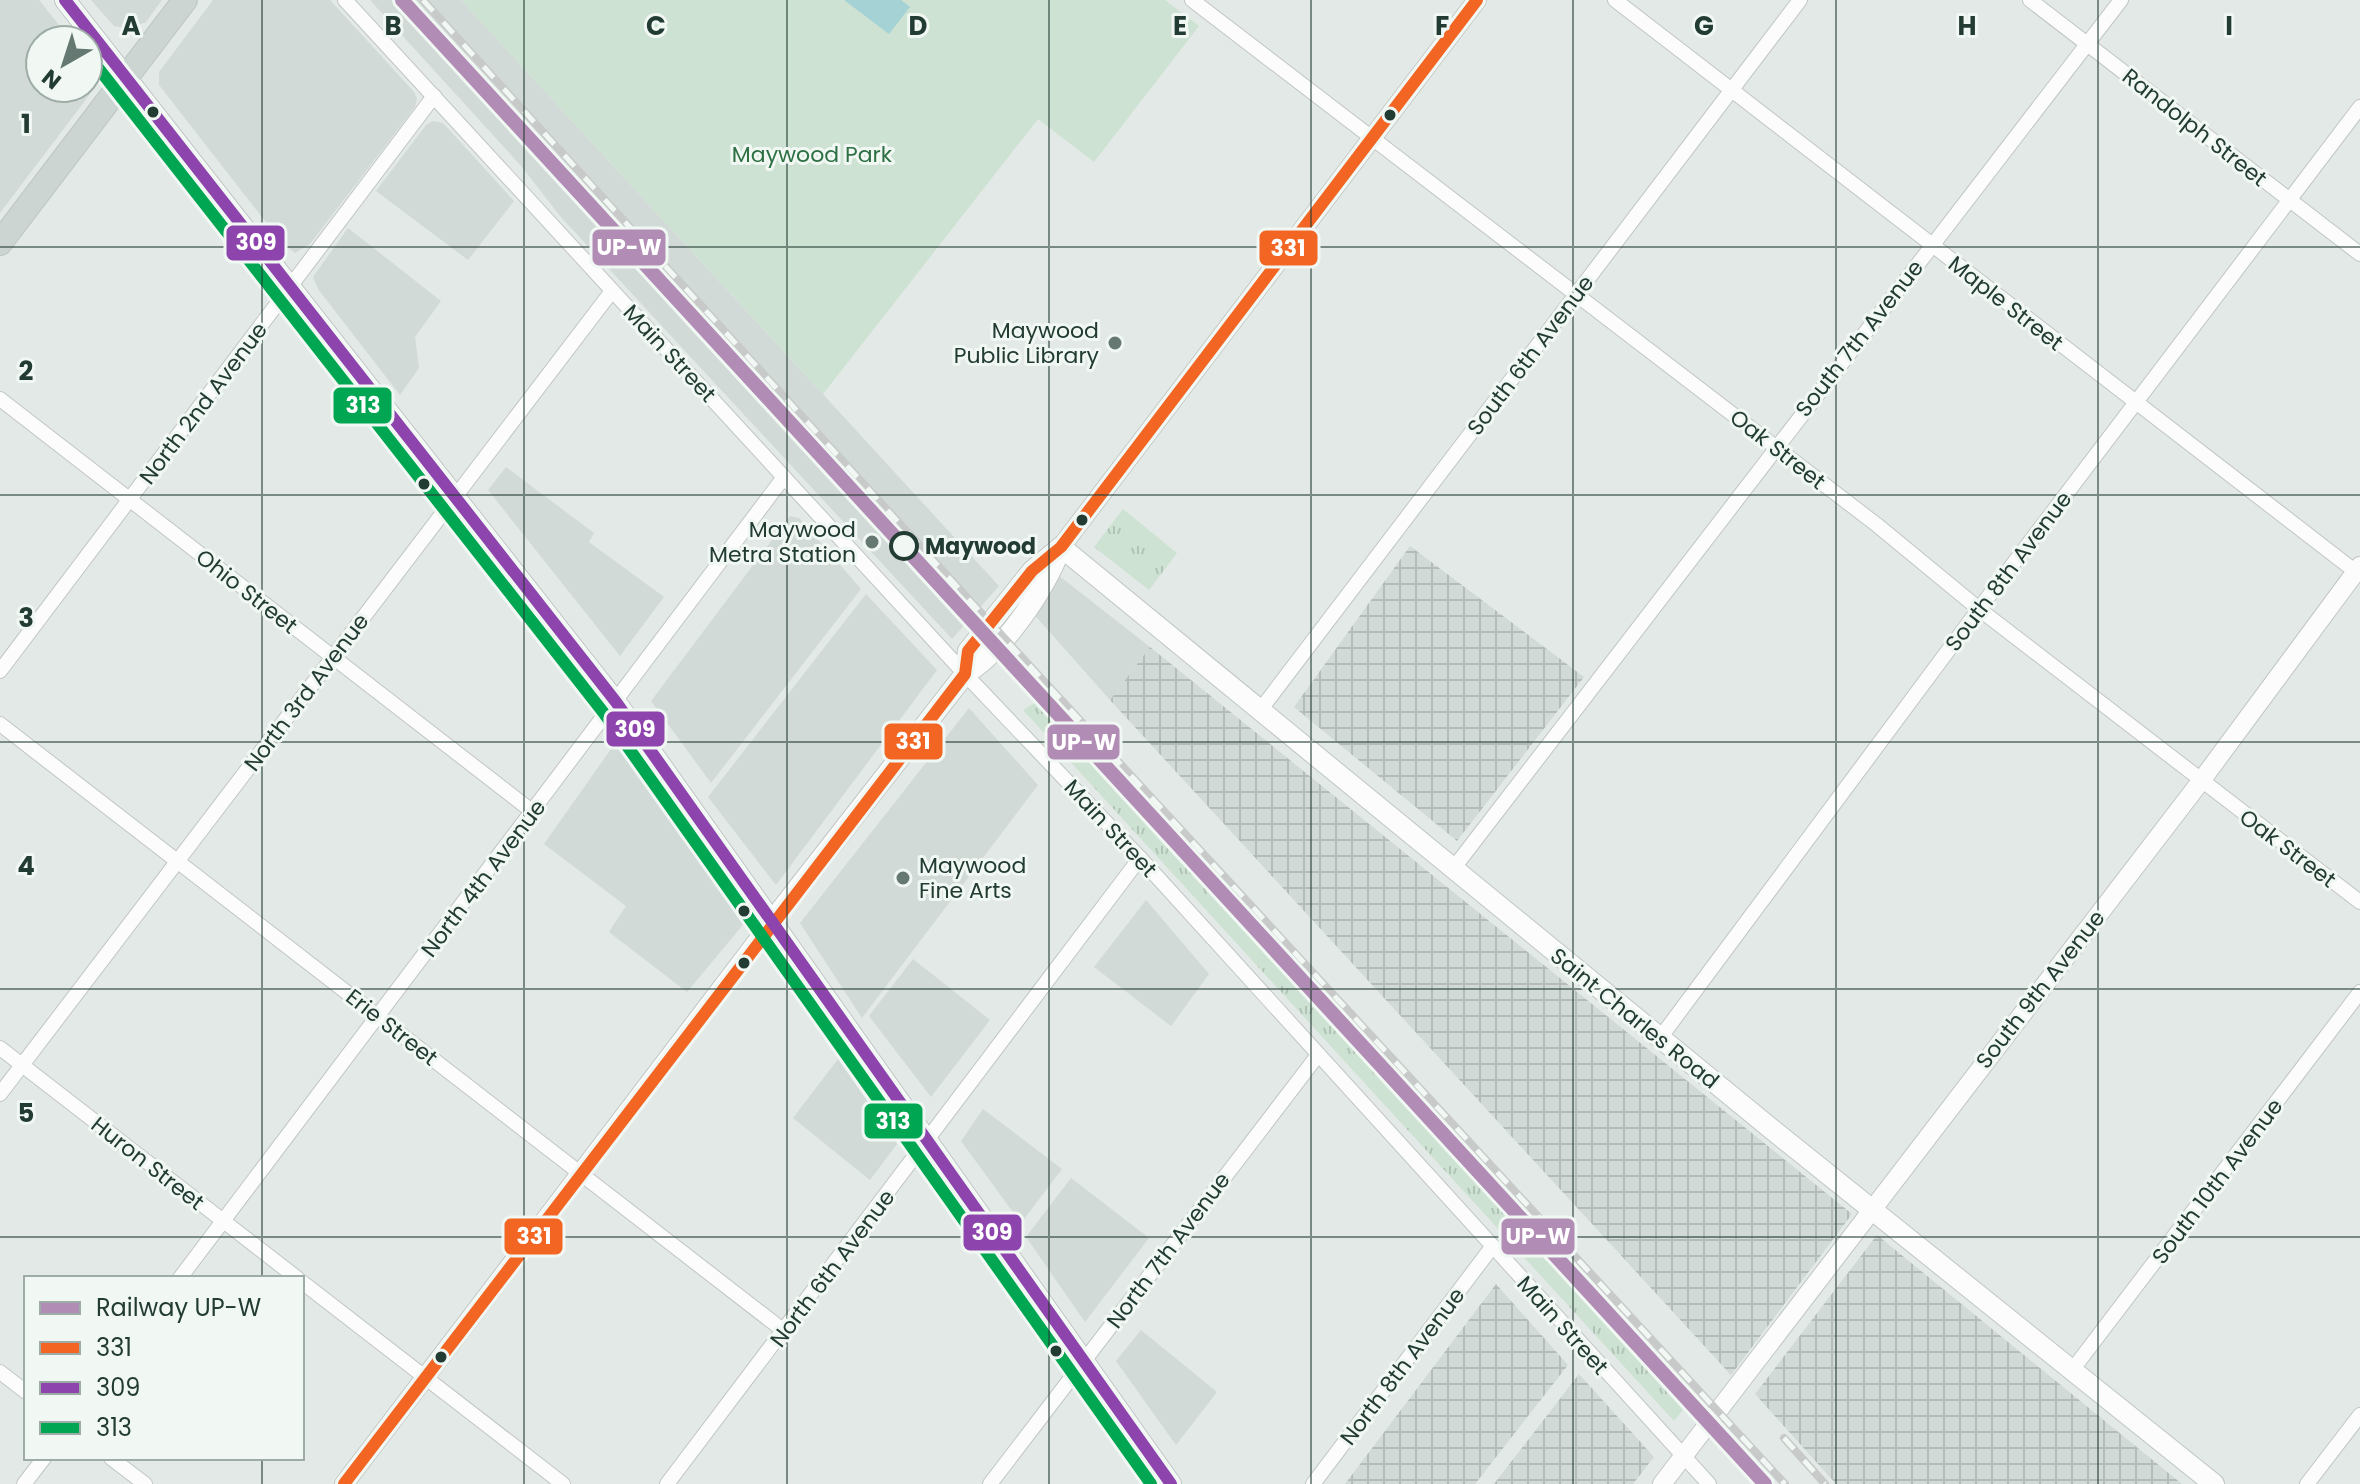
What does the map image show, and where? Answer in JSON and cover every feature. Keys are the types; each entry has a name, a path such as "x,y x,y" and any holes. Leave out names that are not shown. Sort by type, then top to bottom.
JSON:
{"main road":[{"path":"65,0 616,702 770,924 1171,1484"},
{"path":"0,243 185,0"},
{"path":"770,924 965,674 968,651 997,630 1032,571 1061,547"},
{"name":"Saint Charles Road","path":"1061,547 1660,1038 2214,1484"}],"street":[{"name":"Main Street","path":"345,0 965,674 1140,858 1709,1484"},
{"name":"Oak Street","path":"1192,0 1775,447 1979,609 2360,902"},
{"path":"1061,547 1477,0"},
{"name":"Maple Street","path":"1615,0 2135,403 2359,571"},
{"name":"South 6th Avenue","path":"1261,709 1800,0"},
{"name":"Randolph Street","path":"2030,0 2360,254"},
{"name":"South 7th Avenue","path":"1453,869 2121,0"},
{"name":"North 2nd Avenue","path":"0,671 434,96"},
{"name":"South 8th Avenue","path":"1660,1038 1979,609 2360,107"},
{"name":"North 3rd Avenue","path":"0,1094 612,291"},
{"name":"Ohio Street","path":"0,399 533,812"},
{"name":"North 4th Avenue","path":"182,1276 784,477"},
{"name":"South 9th Avenue","path":"1662,1484 2359,571"},
{"name":"Erie Street","path":"0,724 784,1331"},
{"name":"North 6th Avenue","path":"667,1484 1140,858"},
{"path":"344,1484 770,924"},
{"name":"South 10th Avenue","path":"2073,1369 2360,992"},
{"name":"Huron Street","path":"0,1048 294,1276"},
{"name":"North 7th Avenue","path":"990,1484 1318,1055"},
{"name":"North 8th Avenue","path":"1313,1484 1492,1247"},
{"path":"304,1284 563,1484"},
{"path":"0,1372 24,1390"},
{"path":"2307,1484 2360,1415"},
{"path":"24,1484 42,1460"},
{"path":"114,1460 145,1484"}],"shaded area":[{"path":"0,0 39,0 58,24 24,24 24,104 82,104 0,213"},
{"path":"91,0 162,0 146,22 128,29 114,26"},
{"path":"213,0 330,0 417,99 415,107 310,244 295,253 283,244 159,85 159,72"},
{"path":"370,0 461,0 999,586 952,639 560,216 522,167"},
{"path":"433,121 443,123 514,201 468,260 376,191 426,125"},
{"path":"348,228 441,301 415,337 419,368 400,395 318,289 313,277"},
{"path":"506,467 594,533 589,542 664,597 620,656 488,490"},
{"path":"790,516 799,518 861,589 711,783 651,701"},
{"path":"1410,546 1584,677 1457,841 1294,707"},
{"path":"1058,575 1150,647 1110,700 1031,611"},
{"path":"866,594 937,670 776,885 708,797"},
{"path":"1150,647 1852,1214 1731,1375 1110,700"},
{"path":"969,708 1038,785 862,1018 800,923"},
{"path":"616,742 746,921 687,992 609,932 626,906 544,844"},
{"path":"1146,900 1209,974 1171,1026 1094,967"},
{"path":"913,959 990,1020 931,1097 869,1016"},
{"path":"838,1059 897,1144 870,1180 793,1118"},
{"path":"983,1109 1062,1169 1021,1223 961,1141"},
{"path":"1071,1178 1149,1238 1085,1322 1026,1237"},
{"path":"1877,1235 2182,1484 1836,1484 1755,1394"},
{"path":"1496,1284 1568,1365 1475,1484 1345,1484"},
{"path":"1141,1330 1217,1392 1176,1445 1116,1361"},
{"path":"1579,1374 1654,1457 1633,1484 1494,1484"}],"green space":[{"name":"Maywood Park","path":"461,0 1165,0 1199,26 1094,162 1038,119 823,394"},
{"path":"1123,509 1177,553 1149,590 1094,547"},
{"path":"1038,701 1685,1407 1674,1421 1023,710"}],"water":[{"path":"844,0 901,0 910,7 889,34"}],"railway":[{"path":"423,0 982,614 1785,1484"},
{"path":"1784,1438 1825,1484"}],"rail line":[{"name":"UP-W","path":"402,0 1765,1484"}],"transit line":[{"name":"309","path":"65,0 616,702 1171,1484"},
{"name":"331","path":"344,1484 965,674 968,651 1032,571 1061,547 1477,0"},
{"name":"313","path":"104,75 603,712 1151,1484"}],"place":[{"name":"Maywood Public Library","path":"1115,343"},
{"name":"Maywood Metra Station","path":"872,542"},
{"name":"Maywood","path":"904,546"},
{"name":"Maywood Fine Arts","path":"903,878"}]}
